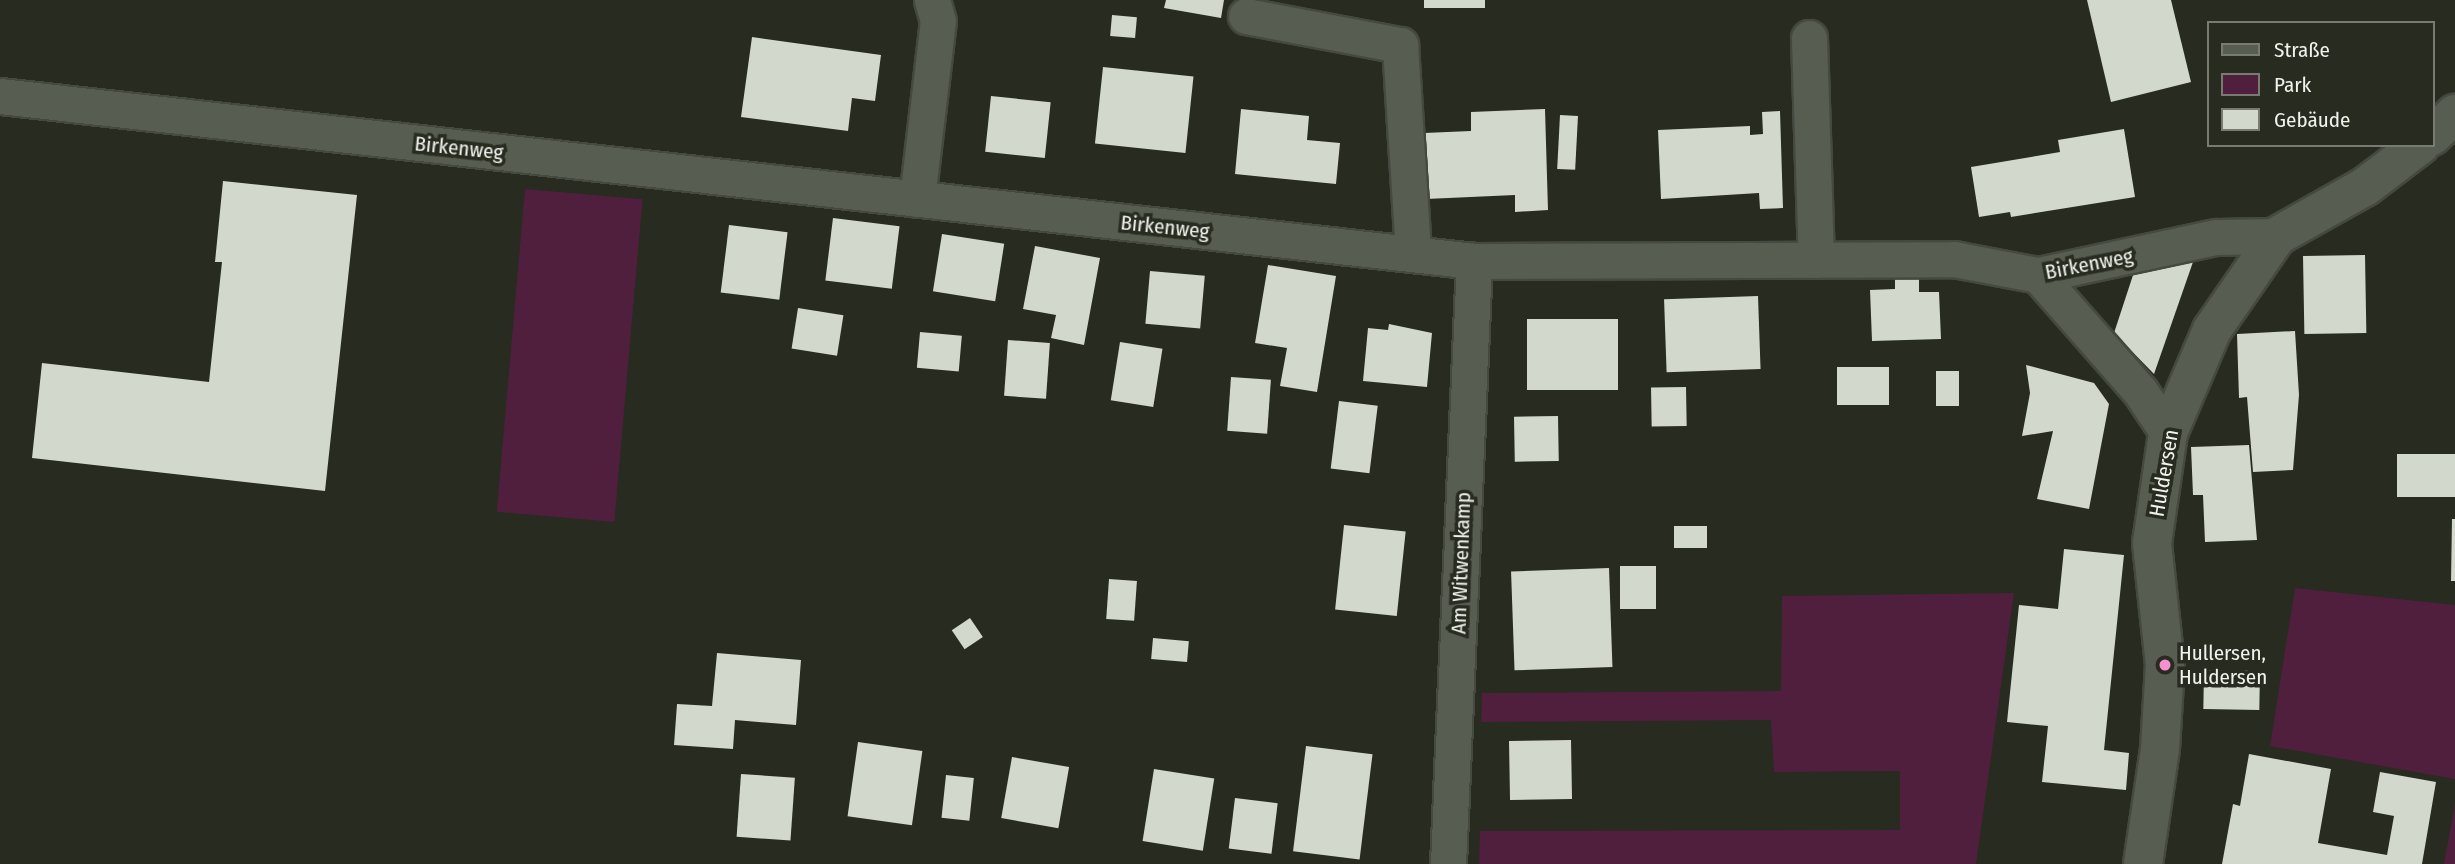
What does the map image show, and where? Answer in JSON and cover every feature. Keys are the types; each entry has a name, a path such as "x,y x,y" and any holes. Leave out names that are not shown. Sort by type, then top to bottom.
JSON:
{"street":[{"path":"918,199 938,21 937,6 932,0"},
{"path":"1246,16 1400,45 1413,254"},
{"path":"1809,38 1816,260"},
{"name":"Birkenweg","path":"0,96 1474,261 1954,259 2038,275 2216,237 2277,236"},
{"path":"2434,134 2455,114"},
{"name":"Huldersen","path":"2143,864 2164,689 2161,606 2152,543 2168,433 2212,330 2277,236 2366,186 2417,147"},
{"name":"Am Witwenkamp","path":"1448,864 1474,261"},
{"path":"2038,275 2140,391 2168,433"}],"green space":[{"path":"525,189 643,199 614,522 497,512"},
{"path":"2295,588 2455,605 2455,779 2270,746"},
{"path":"2014,593 1976,864 1479,864 1480,831 1900,830 1900,771 1774,772 1771,720 1481,722 1482,693 1781,691 1782,596"},
{"path":"2455,804 2455,864 2444,864"}],"building":[{"path":"1166,0 1224,0 1221,18 1164,8"},
{"path":"1424,0 1485,0 1485,8 1424,8"},
{"path":"2087,0 2171,0 2191,82 2111,102"},
{"path":"1112,15 1137,17 1135,38 1110,36"},
{"path":"752,37 881,55 875,101 852,98 848,131 741,117"},
{"path":"1103,67 1194,77 1185,153 1095,144"},
{"path":"991,96 1051,102 1045,158 985,152"},
{"path":"1241,109 1309,116 1307,140 1340,143 1336,184 1235,174"},
{"path":"1545,109 1548,210 1515,212 1515,195 1426,199 1424,133 1471,131 1471,112"},
{"path":"1780,111 1783,208 1760,209 1759,193 1661,199 1658,130 1750,126 1750,135 1763,134 1762,112"},
{"path":"1560,115 1578,116 1575,170 1557,169"},
{"path":"2124,129 2135,197 2011,217 2010,212 1979,217 1971,167 2060,152 2058,140"},
{"path":"223,181 357,195 325,491 32,458 42,363 209,382 222,262 215,262"},
{"path":"833,218 900,226 892,289 825,281"},
{"path":"729,225 788,232 779,300 721,292"},
{"path":"942,234 1004,244 995,301 933,291"},
{"path":"1035,246 1100,258 1084,345 1051,338 1056,315 1023,309"},
{"path":"2365,255 2366,333 2304,334 2303,256"},
{"path":"2193,262 2154,374 2114,333 2135,269"},
{"path":"1268,265 1336,276 1317,392 1280,386 1287,348 1255,343"},
{"path":"1150,271 1205,276 1200,329 1145,324"},
{"path":"1919,277 1919,292 1939,292 1941,339 1872,341 1870,290 1895,289 1895,278"},
{"path":"1758,296 1761,369 1667,372 1664,299"},
{"path":"798,308 843,315 837,356 792,348"},
{"path":"1527,319 1618,319 1618,390 1527,390"},
{"path":"1389,324 1432,333 1427,387 1363,381 1368,328 1388,330"},
{"path":"2295,331 2299,395 2293,470 2253,472 2247,397 2239,398 2237,334"},
{"path":"920,332 962,336 959,372 917,368"},
{"path":"1008,340 1050,343 1046,399 1004,396"},
{"path":"1120,342 1162,349 1153,407 1111,400"},
{"path":"2026,365 2094,383 2109,404 2089,509 2037,499 2053,431 2022,436 2030,393"},
{"path":"1837,367 1889,367 1889,405 1837,405"},
{"path":"1936,371 1959,371 1959,406 1936,406"},
{"path":"1231,377 1271,380 1267,434 1227,431"},
{"path":"1686,387 1687,426 1652,427 1651,388"},
{"path":"1339,401 1378,406 1369,473 1331,468"},
{"path":"1558,416 1559,461 1515,462 1514,417"},
{"path":"2249,445 2257,540 2205,542 2203,495 2193,495 2191,447"},
{"path":"2397,454 2455,454 2455,497 2397,497"},
{"path":"2452,519 2455,519 2455,581 2451,581"},
{"path":"1344,525 1406,531 1397,616 1335,610"},
{"path":"1674,526 1707,526 1707,548 1674,548"},
{"path":"2064,549 2124,555 2104,750 2129,753 2126,790 2042,782 2048,726 2007,722 2019,605 2058,609"},
{"path":"1620,566 1656,566 1656,609 1620,609"},
{"path":"1609,568 1612,667 1515,670 1511,571"},
{"path":"1109,579 1137,581 1134,621 1106,619"},
{"path":"970,618 983,637 965,649 952,630"},
{"path":"1153,638 1189,641 1187,662 1151,659"},
{"path":"717,653 801,660 796,725 735,720 733,749 674,745 677,704 712,706"},
{"path":"2204,670 2260,671 2259,710 2203,709"},
{"path":"1571,740 1572,799 1510,800 1509,741"},
{"path":"858,742 922,751 912,825 848,816"},
{"path":"1306,746 1373,754 1360,859 1293,851"},
{"path":"2249,754 2331,769 2318,843 2387,855 2394,816 2373,812 2380,772 2436,782 2422,864 2222,864 2233,804 2240,806"},
{"path":"1012,757 1069,767 1058,828 1001,818"},
{"path":"1154,769 1214,779 1203,851 1143,841"},
{"path":"741,774 795,778 790,841 737,837"},
{"path":"946,775 974,778 969,821 942,818"},
{"path":"1235,798 1278,803 1271,854 1229,849"}],"place":[{"name":"Hullersen, Huldersen","path":"2165,665"}]}
